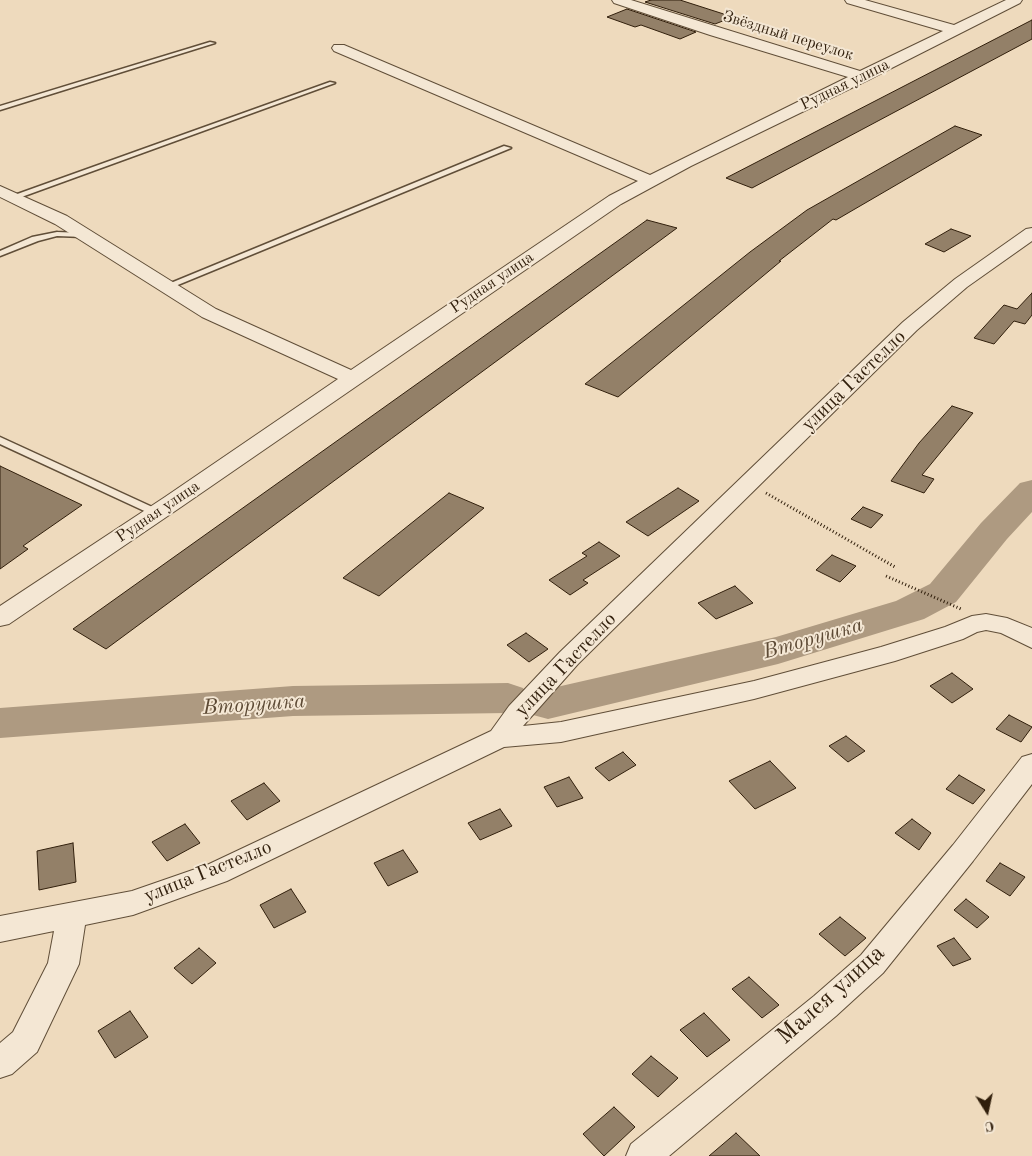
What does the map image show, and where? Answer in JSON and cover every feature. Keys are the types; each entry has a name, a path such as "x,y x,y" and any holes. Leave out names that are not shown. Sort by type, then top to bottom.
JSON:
{"street":[{"name":"Звёздный переулок","path":"618,0 714,32 862,77"},
{"path":"852,0 956,30"},
{"name":"Рудная улица","path":"0,618 615,200 1016,0"},
{"path":"339,48 651,181"},
{"path":"6,194 61,220 209,313 352,378"},
{"name":"улица Гастелло","path":"0,929 133,903 217,873 500,738 518,713 569,658 910,326 961,283 1032,233"},
{"path":"500,738 561,732 754,690 886,655 954,633 972,624 986,622 1008,626 1032,639"},
{"name":"Малея улица","path":"643,1156 825,1006 872,964 963,853 1032,764"},
{"path":"0,1063 25,1042 63,964 72,915"}],"lane":[{"path":"0,108 212,43"},
{"path":"6,194 332,83"},
{"path":"165,287 507,148"},
{"path":"0,254 35,239 57,234 83,235"},
{"path":"0,440 157,513"}],"path":[{"path":"749,483 895,567"},
{"path":"886,576 950,604"}],"building":[{"path":"651,0 680,0 733,17 715,24 645,2"},
{"path":"627,9 696,32 680,39 641,25 635,27 607,17"},
{"path":"1032,20 1032,39 752,188 726,178"},
{"path":"955,126 982,135 836,220 833,219 779,261 781,261 618,397 585,384 750,252 807,210"},
{"path":"647,220 677,228 106,649 73,629"},
{"path":"951,229 971,236 944,252 925,244"},
{"path":"1032,293 1032,315 1025,324 1014,321 994,344 974,338 1004,305 1017,309"},
{"path":"952,406 973,413 922,475 934,479 924,493 891,481 919,443"},
{"path":"0,466 82,505 23,546 28,549 0,569"},
{"path":"678,488 699,501 648,536 626,522"},
{"path":"449,493 484,508 379,596 343,578"},
{"path":"863,507 883,515 871,528 851,519"},
{"path":"599,542 620,556 583,580 588,583 570,595 549,580 587,556 582,553"},
{"path":"832,555 856,566 840,582 816,570"},
{"path":"735,586 753,603 716,619 698,603"},
{"path":"526,633 548,649 529,662 507,645"},
{"path":"952,673 973,689 952,703 930,686"},
{"path":"1009,715 1032,727 1021,742 996,729"},
{"path":"846,736 865,751 848,762 829,746"},
{"path":"623,752 636,765 609,781 595,768"},
{"path":"770,761 796,788 755,809 729,781"},
{"path":"959,775 985,790 973,804 946,789"},
{"path":"569,777 583,798 557,807 544,787"},
{"path":"264,783 280,801 247,820 231,801"},
{"path":"500,809 512,826 480,840 468,823"},
{"path":"912,819 931,833 919,850 895,833"},
{"path":"185,824 200,843 167,861 152,842"},
{"path":"73,843 76,882 39,890 37,851"},
{"path":"403,850 418,872 388,886 374,863"},
{"path":"1000,863 1025,877 1010,896 986,881"},
{"path":"291,889 306,912 274,928 260,905"},
{"path":"966,899 989,917 977,928 954,910"},
{"path":"840,917 866,938 845,956 819,934"},
{"path":"954,938 971,959 953,966 937,946"},
{"path":"199,948 216,963 192,984 174,968"},
{"path":"749,977 779,1005 762,1018 732,989"},
{"path":"130,1011 148,1037 115,1058 98,1031"},
{"path":"704,1013 730,1040 707,1057 680,1030"},
{"path":"651,1056 678,1078 658,1097 632,1074"},
{"path":"614,1107 635,1127 604,1156 583,1134"},
{"path":"736,1133 760,1156 709,1156"}],"waterway":[{"name":"Вторушка","path":"548,704 778,650 910,610 943,593 994,531 1032,491"},
{"name":"Вторушка","path":"0,723 293,701 508,698"}]}
